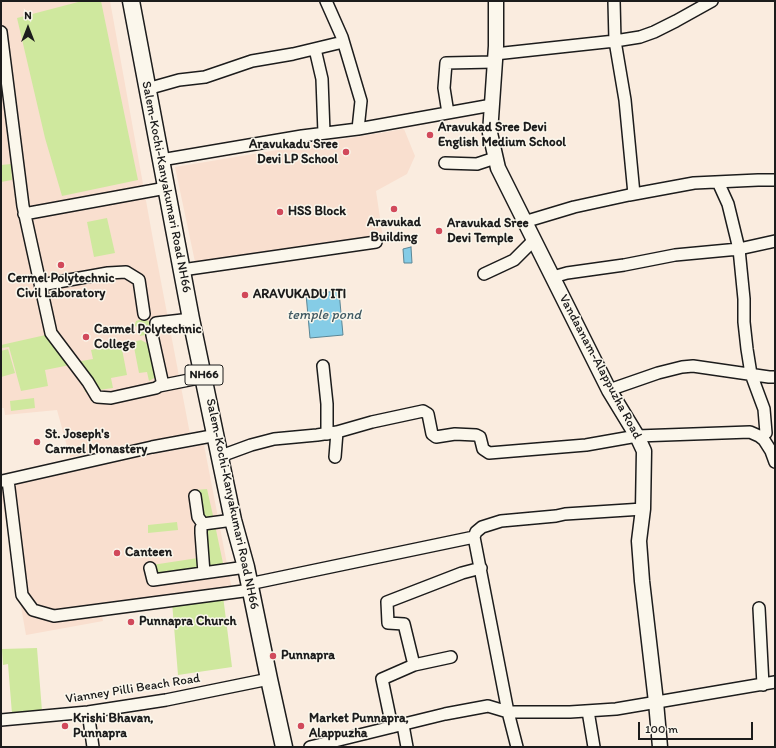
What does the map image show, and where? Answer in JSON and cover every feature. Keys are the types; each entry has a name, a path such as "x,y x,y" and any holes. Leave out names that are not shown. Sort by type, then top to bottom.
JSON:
{"highway":[{"name":"Salem-Kochi-Kanyakumari Road NH66","path":"131,1 191,319 221,456 233,520 246,567 284,747"}],"main road":[{"name":"Vandaanam-Alappuzha Road","path":"496,1 495,58 490,133 498,168 609,390 638,436 644,451 643,509 639,541 660,747"}],"street":[{"path":"326,1 343,42 361,101 358,129"},
{"path":"614,1 615,41 625,100 634,194"},
{"path":"448,113 444,88 446,63 495,58 630,39 648,35 712,1"},
{"path":"1,32 24,214 51,333 88,382 97,397 111,398 204,377"},
{"path":"147,89 179,80 205,77 252,61 343,42"},
{"path":"315,49 322,79 324,133"},
{"path":"161,160 324,133 358,129 492,105"},
{"path":"444,163 477,164 495,158"},
{"path":"524,222 574,207 694,183 775,180"},
{"path":"718,182 728,204 739,249 744,299 744,322 751,374 764,408 771,433 754,434"},
{"path":"24,214 166,188"},
{"path":"484,274 514,260 534,240"},
{"path":"553,277 567,273 624,265 675,255 739,249 775,241"},
{"path":"182,270 376,242"},
{"path":"41,285 126,272 139,280 144,314"},
{"path":"156,323 191,319"},
{"path":"152,335 161,386"},
{"path":"323,366 335,457"},
{"path":"609,390 658,373 693,366 775,377"},
{"path":"221,456 251,445 274,439 332,433 422,411 428,414 432,434 436,437 455,434 476,435 480,437 484,449 489,453 586,445 638,436 750,432 764,440 771,451 775,462"},
{"path":"216,435 152,447 4,480 22,595 33,610 54,616 250,587 474,537"},
{"path":"195,496 198,517 200,522 203,524"},
{"path":"517,747 508,712 474,537 479,529 501,520 643,509"},
{"path":"203,524 233,520"},
{"path":"203,524 201,533 204,573"},
{"path":"150,568 153,580 246,567"},
{"path":"414,665 404,624 388,623 387,602 462,572 481,568"},
{"path":"759,608 763,684"},
{"path":"407,747 397,726 382,679 414,665 451,656"},
{"name":"Vianney Pilli Beach Road","path":"1,720 88,712 166,700 269,679"},
{"path":"310,747 488,706 508,712 570,712 616,709 775,682"},
{"path":"588,711 594,747"},
{"path":"88,712 93,747"}],"shaded area":[{"path":"1,1 110,1 190,434 70,457 57,410 5,415 4,408 1,408"},
{"path":"404,129 415,156 407,174 376,191 383,238 286,253 195,262 175,167"},
{"path":"204,445 232,590 100,604 103,621 26,635 1,494 1,481"}],"green space":[{"path":"82,1 101,1 138,180 62,196 45,138 17,18"},
{"path":"11,164 12,180 1,182 1,165"},
{"path":"107,218 115,253 94,257 87,222"},
{"path":"144,318 151,323 151,328 145,335 140,336 138,327 135,326 135,324 136,321"},
{"path":"50,334 70,365 45,370 48,386 21,391 9,347 1,348 1,345"},
{"path":"141,340 150,345 156,377 149,381 147,372 139,373 133,342"},
{"path":"121,344 127,375 111,378 113,388 85,392 83,378 76,362 93,359 91,350"},
{"path":"8,349 15,373 1,377 1,351"},
{"path":"34,398 35,408 11,411 10,401"},
{"path":"207,489 214,520 204,519 198,501 196,490"},
{"path":"177,522 178,530 148,533 148,525"},
{"path":"215,525 224,568 207,566 205,532"},
{"path":"198,558 200,567 196,572 159,576 154,571 152,565"},
{"path":"223,596 232,667 178,675 172,602"},
{"path":"37,648 42,711 12,714 8,664 3,665 2,649"}],"water":[{"path":"411,247 412,263 404,263 403,249"},
{"name":"temple pond","path":"339,291 343,335 310,338 306,294"}],"place":[{"name":"Aravukad Sree Devi English Medium School","path":"430,135"},
{"name":"Aravukadu Sree Devi LP School","path":"346,152"},
{"name":"Aravukad Building","path":"394,209"},
{"name":"HSS Block","path":"280,212"},
{"name":"Aravukad Sree Devi Temple","path":"439,231"},
{"name":"Cermel Polytechnic Civil Laboratory","path":"61,265"},
{"name":"ARAVUKADU ITI","path":"245,295"},
{"name":"Carmel Polytechnic College","path":"86,337"},
{"name":"St. Joseph's Carmel Monastery","path":"37,442"},
{"name":"Canteen","path":"117,553"},
{"name":"Punnapra Church","path":"131,622"},
{"name":"Punnapra","path":"273,656"},
{"name":"Krishi Bhavan, Punnapra","path":"65,726"},
{"name":"Market Punnapra, Alappuzha","path":"301,726"}]}
